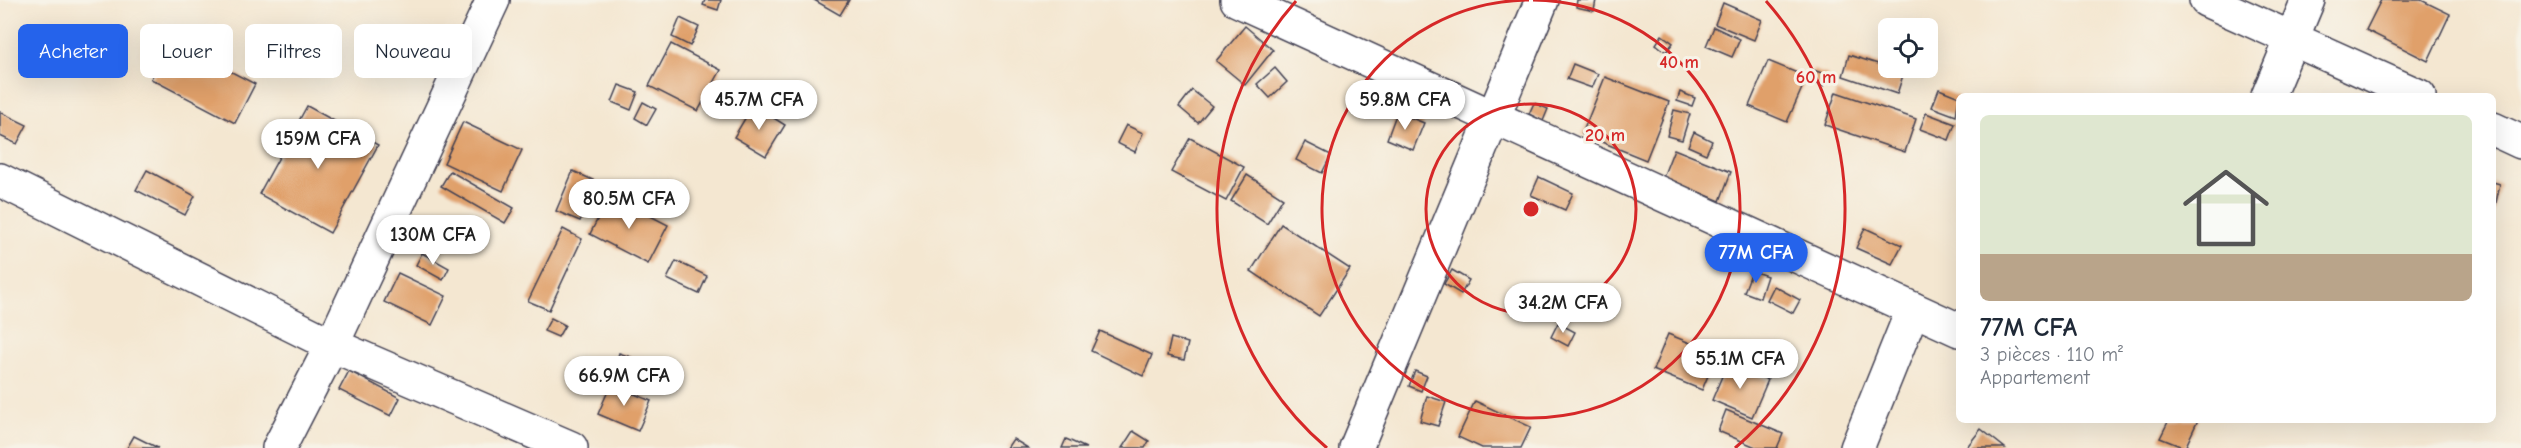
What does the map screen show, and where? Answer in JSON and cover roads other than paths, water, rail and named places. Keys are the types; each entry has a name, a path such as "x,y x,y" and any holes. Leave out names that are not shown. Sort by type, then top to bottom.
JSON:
{"street":[{"path":"279,448 332,345 493,0"},
{"path":"1237,0 1956,329"},
{"path":"1356,448 1542,0"},
{"path":"2206,0 2412,93"},
{"path":"2269,93 2308,0"},
{"path":"2496,130 2521,142"},
{"path":"0,180 332,345 571,448"},
{"path":"1857,448 1913,309"}]}
